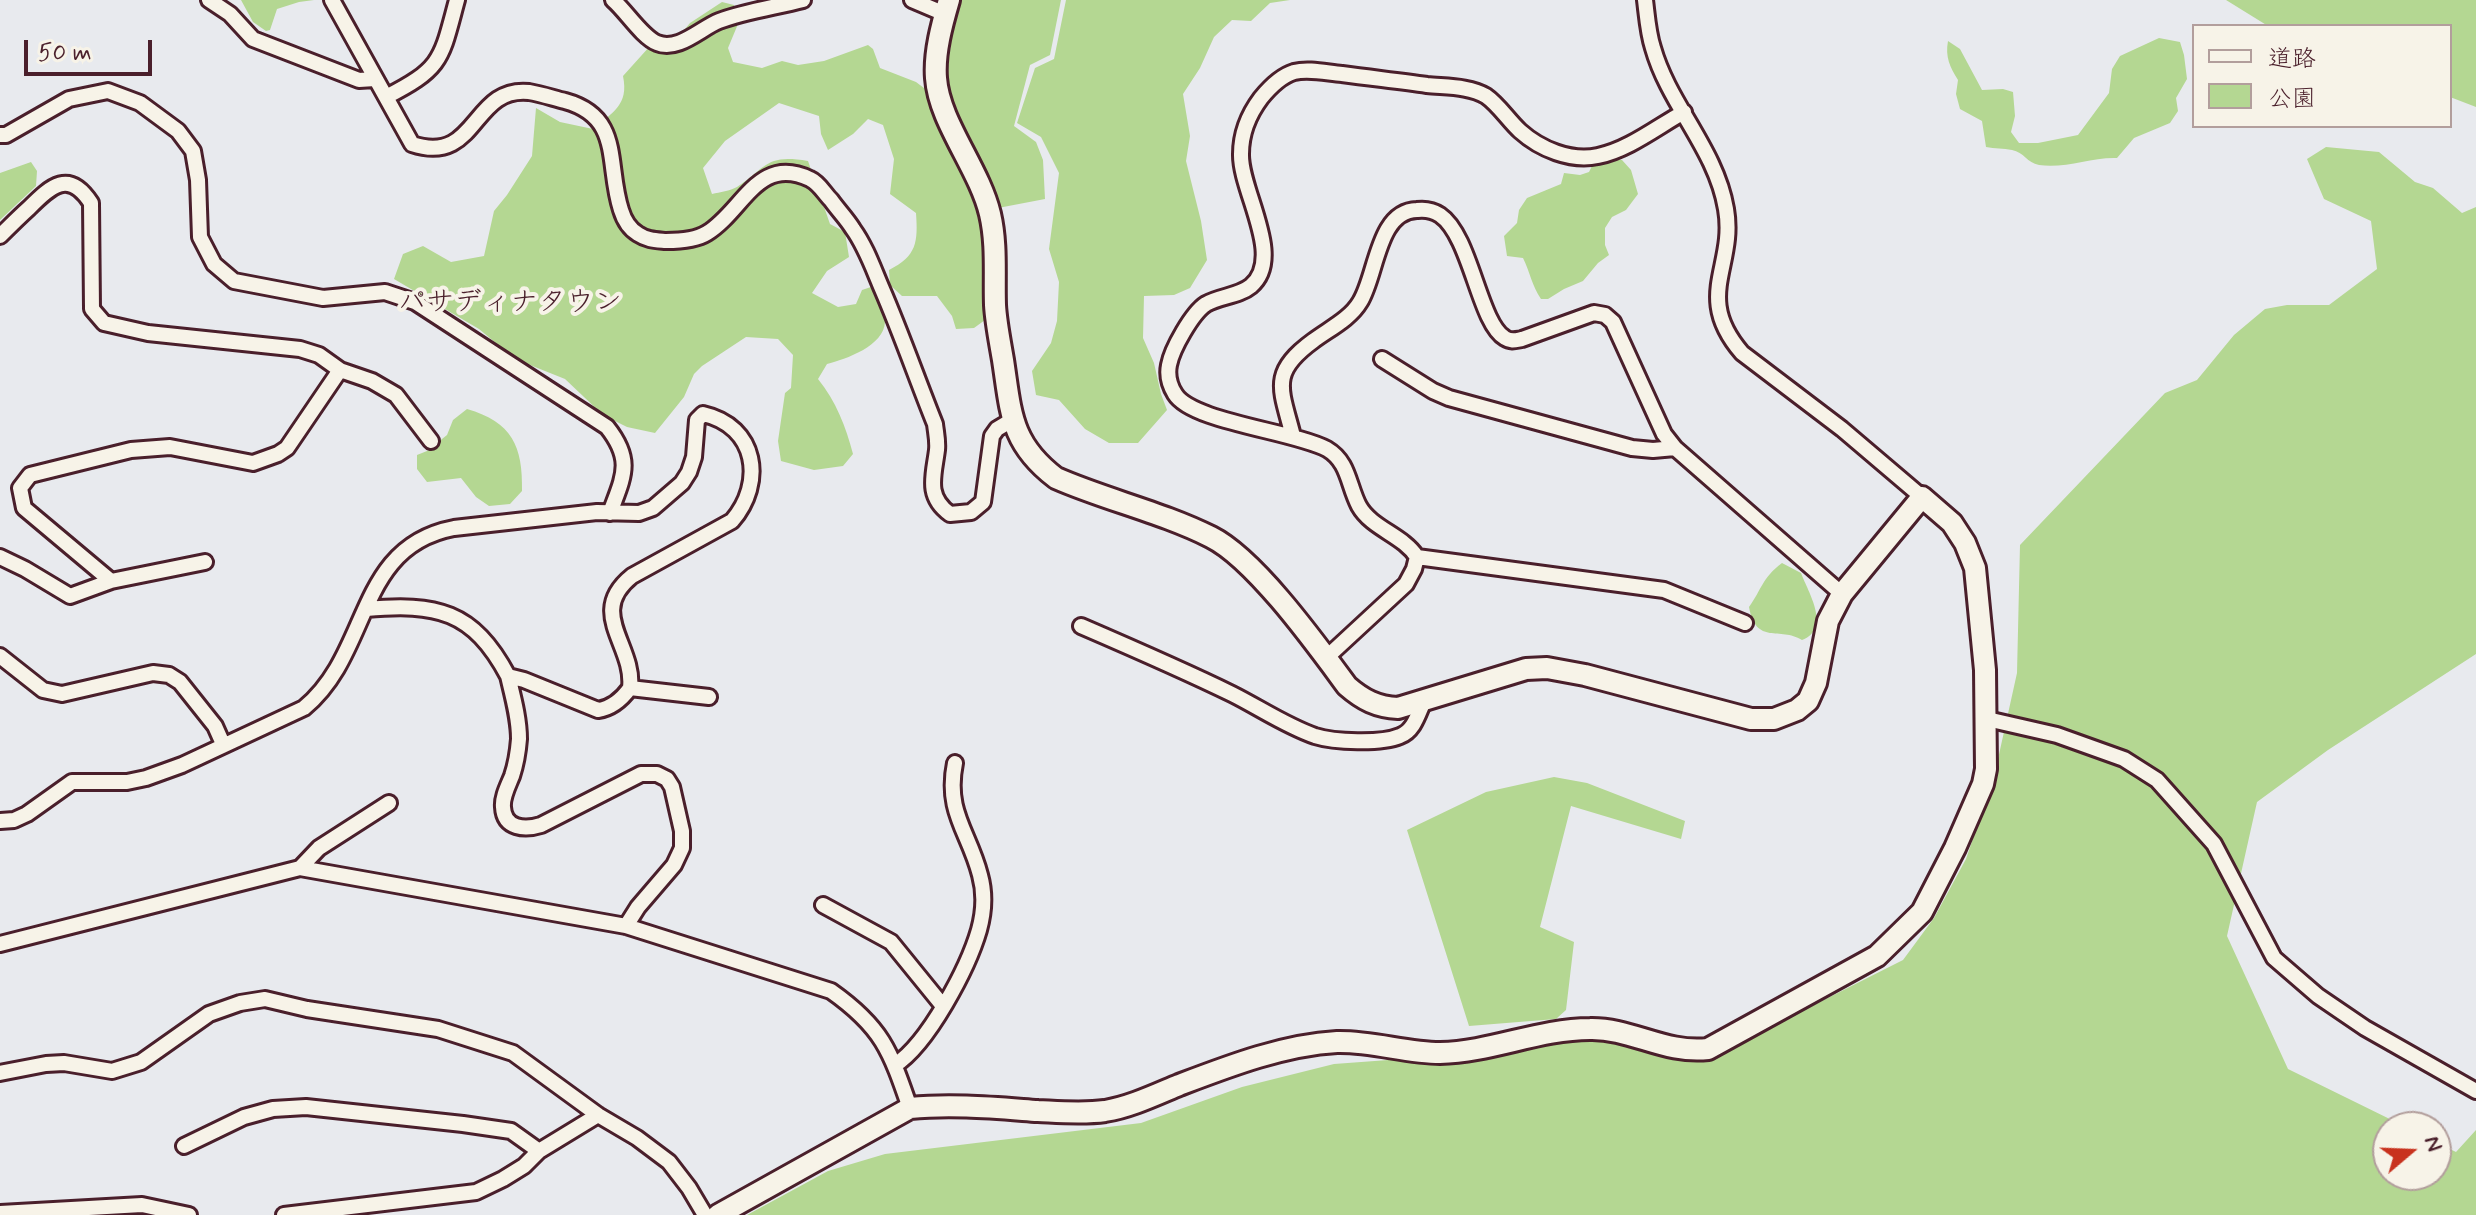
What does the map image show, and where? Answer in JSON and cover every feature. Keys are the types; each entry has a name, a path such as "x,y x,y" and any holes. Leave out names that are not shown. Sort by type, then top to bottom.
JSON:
{"street":[{"path":"209,0 230,14 249,36 262,43 359,80 375,79"},
{"path":"332,0 412,144 437,149 462,138 483,111 495,102 526,92 575,104 595,114 605,129 625,221 634,232 649,240 690,240 706,234 749,190 777,174 794,172 815,181 854,229 891,310 935,424 937,439 932,469 933,486 935,498 950,514 971,512 983,502 992,436 1012,420"},
{"path":"386,97 426,75 436,64 457,0"},
{"path":"613,0 649,38 658,44 668,45 693,36 719,21 803,0"},
{"path":"912,0 947,7 936,64 937,92 980,182 990,215 996,255 995,307 1012,420 1024,446 1039,465 1056,478 1181,523 1230,549 1269,588 1347,686 1380,707 1398,708 1526,669 1547,668 1585,675 1751,719 1774,719 1797,710 1808,701 1816,683 1828,621 1842,594 1922,497"},
{"path":"718,1215 910,1108 943,1105 1058,1112 1106,1111 1281,1051 1335,1042 1439,1053 1509,1043 1558,1031 1593,1028 1669,1048 1691,1051 1708,1049 1877,956 1922,912 1955,848 1983,784 1986,769 1985,670 1975,568 1965,543 1952,523 1842,429 1742,353 1729,338 1722,324 1717,289 1727,235 1727,211 1720,183 1707,153 1653,49 1645,0"},
{"path":"1684,112 1624,146 1601,155 1577,158 1526,136 1487,97 1477,92 1295,71 1280,79 1256,105 1242,141 1241,157 1265,255 1260,276 1246,290 1209,302 1200,309 1171,357 1168,368 1170,383 1185,406 1293,436 1330,451 1347,471 1359,507 1417,557 1664,590 1745,623"},
{"path":"0,135 6,135 69,99 108,91 140,103 178,131 193,151 198,180 200,237 214,264 234,281 323,298 385,292 415,302 451,324 607,427 615,437 626,465 610,513"},
{"path":"0,236 50,187 67,183 82,189 91,203 92,309 104,323 148,333 300,349 319,355 340,370 372,381 396,395 431,441"},
{"path":"1293,436 1281,387 1286,366 1292,357 1346,318 1359,304 1386,231 1395,218 1413,210 1427,210 1441,216 1449,224 1492,320 1505,338 1511,341 1522,339 1594,313 1605,315 1613,322 1664,434 1675,448 1842,594"},
{"path":"1382,359 1449,398 1632,448 1675,448"},
{"path":"111,581 24,508 20,488 30,475 131,450 170,447 253,463 287,448 340,370"},
{"path":"0,821 14,820 27,814 72,782 127,782 146,778 182,765 304,708 318,696 342,662 382,574 409,546 439,531 588,512 639,513 653,508 682,483 689,472 694,457 697,420 703,414 729,424 741,436 751,461 752,479 740,511 732,521 632,576 614,596 612,621 629,663 630,688 616,703 598,710 508,676"},
{"path":"0,557 70,596 111,581 205,562"},
{"path":"1326,658 1406,584 1417,557"},
{"path":"366,609 430,608 472,629 490,647 508,676 518,719 517,759 502,806 505,816 520,829 541,825 641,774 657,774 667,779 672,787 682,831 679,857 626,926"},
{"path":"1081,626 1169,664 1317,737 1378,740 1400,736 1414,723 1424,701"},
{"path":"0,656 43,690 62,694 153,673 169,675 180,682 215,726 223,744"},
{"path":"630,688 709,697"},
{"path":"1987,719 2057,735 2124,759 2157,780 2214,844 2274,958 2318,996 2365,1028 2476,1091"},
{"path":"895,1065 907,1058 921,1043 965,965 979,930 984,904 980,874 953,803 955,763"},
{"path":"300,868 319,848 389,803"},
{"path":"0,944 300,868 626,926 831,991 855,1008 873,1027 891,1054 910,1108"},
{"path":"823,905 891,942 943,1006"},
{"path":"0,1073 64,1063 112,1071 141,1062 209,1014 240,1003 265,999 307,1009 438,1029 513,1053 598,1115 637,1138 669,1162 705,1215"},
{"path":"184,1146 244,1117 273,1109 306,1107 511,1131 539,1151"},
{"path":"284,1215 476,1192 524,1166 539,1151 598,1115"},
{"path":"0,1213 142,1205 189,1215"}],"green space":[{"path":"241,0 314,0 277,9 270,30 266,31 253,22"},
{"path":"959,0 1061,0 1050,55 1030,65 1014,126 1036,142 1043,160 1045,199 998,208 945,89"},
{"path":"1066,0 1290,0 1270,3 1251,21 1232,20 1214,37 1200,68 1183,94 1190,136 1186,161 1207,260 1190,288 1174,295 1144,296 1143,338 1154,363 1167,410 1138,443 1109,443 1085,429 1059,400 1036,395 1032,371 1051,343 1057,321 1059,282 1049,249 1059,173 1041,137 1017,123 1035,68 1054,59"},
{"path":"2226,0 2476,0 2476,107 2452,98 2452,24 2265,24"},
{"path":"722,2 734,5 738,24 728,48 733,62 762,68 782,61 798,65 824,61 868,45 873,49 880,68 916,82 928,91 937,125 952,150 984,228 985,320 974,328 956,329 952,316 937,296 902,296 890,285 889,270 905,259 914,247 917,223 916,213 890,194 894,159 883,125 868,119 853,134 828,150 821,134 819,116 779,103 725,141 703,168 712,194 737,187 775,161 808,161 830,224 845,232 849,257 827,271 812,293 838,307 856,304 862,290 874,286 884,313 883,330 863,350 827,364 818,379 844,424 853,454 843,466 814,470 781,461 778,441 785,393 791,388 793,355 778,339 746,337 702,366 694,374 684,397 655,433 627,427 603,415 565,379 515,359 479,329 394,279 403,254 423,246 451,262 484,256 494,211 532,156 536,108 560,122 593,129 618,107 624,94 623,76 659,36 680,35 690,23"},
{"path":"2159,38 2180,42 2184,55 2187,79 2176,98 2178,111 2170,123 2134,138 2117,158 2058,165 2039,165 2016,151 1986,147 1982,121 1960,109 1956,94 1958,80 1947,52 1948,41 1960,49 1982,90 2013,92 2015,116 2011,132 2019,143 2038,143 2078,135 2109,93 2112,69 2120,56"},
{"path":"2326,147 2379,152 2415,182 2433,188 2462,213 2476,207 2476,654 2328,750 2257,802 2227,936 2288,1069 2373,1111 2372,1191 2452,1191 2452,1150 2456,1152 2476,1130 2476,1215 747,1215 828,1171 885,1154 1141,1123 1242,1087 1334,1064 1524,1050 1581,1035 1703,1037 1794,1015 1903,960 1934,918 1966,859 1994,777 2017,673 2020,545 2165,393 2197,380 2234,335 2265,309 2287,305 2329,305 2377,269 2371,221 2324,199 2307,159"},
{"path":"1610,159 1622,160 1631,170 1638,194 1626,210 1612,217 1605,228 1605,245 1609,255 1583,281 1548,299 1541,299 1523,258 1507,256 1504,236 1517,223 1519,210 1527,198 1561,184 1564,173 1580,175"},
{"path":"31,162 37,171 36,186 0,220 0,173"},
{"path":"467,409 495,421 512,438 517,449 522,491 510,504 489,506 476,497 461,478 427,482 417,469 417,455 447,435 453,420"},
{"path":"1782,563 1801,573 1815,610 1815,628 1811,635 1802,640 1763,631 1752,619 1749,607 1766,579"},
{"path":"1554,777 1587,783 1685,821 1681,839 1571,806 1540,927 1574,942 1566,1010 1556,1019 1469,1026 1407,830 1486,792"}],"district":[{"name":"パサディナタウン","path":"510,304"}]}
